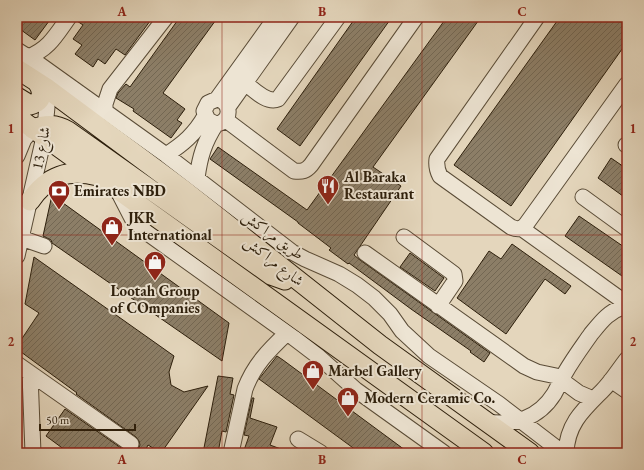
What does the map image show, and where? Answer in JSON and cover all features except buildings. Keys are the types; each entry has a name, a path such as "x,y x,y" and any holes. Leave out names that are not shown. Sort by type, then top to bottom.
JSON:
{"main road":[{"name":"شارع مراكش","path":"20,59 41,84 185,191 380,345 530,453"},
{"path":"17,97 30,105 35,104 42,97 41,84"},
{"name":"شارع مراكش","path":"17,117 41,130 99,176 275,301 484,453"},
{"path":"41,130 62,127 271,275 281,279 302,283"},
{"path":"30,201 36,191 56,177 76,173 99,176"}],"street":[{"path":"20,59 37,54 46,48 69,17"},
{"path":"105,112 107,96 110,89 166,17"},
{"path":"197,178 199,157 218,113 276,17"},
{"path":"166,155 182,145 199,127 218,113 245,83 292,17"},
{"path":"245,83 267,99 274,101 278,99 338,17"},
{"path":"218,113 294,171 300,172 307,170 416,17"},
{"path":"537,17 440,154 436,165 440,176 511,227 518,229 521,228 527,224 627,84"},
{"name":"طريق مراكش","path":"20,59 105,112 166,155 292,252 305,260 339,274 358,285 374,298 390,314 402,331 429,356 563,453"},
{"name":"شارع 13","path":"17,256 30,201 41,130 47,107 41,84"},
{"name":"شارع 13","path":"17,156 24,139 41,130"},
{"path":"117,189 128,213 139,227 307,347 356,390 443,453"},
{"path":"583,197 627,229"},
{"path":"487,422 498,424 520,421 536,413 545,406 554,394 561,379 573,360 602,320 608,314 625,304 521,228"},
{"path":"404,237 454,274 455,281 438,306"},
{"path":"21,238 44,246"},
{"path":"365,253 524,366 537,372 556,376 579,394 593,400"},
{"path":"246,304 275,301"},
{"path":"231,453 245,388 250,376 262,358 287,333"},
{"path":"566,453 566,443 572,425 627,359"},
{"path":"17,364 130,444"},
{"path":"30,374 33,453"},
{"path":"611,380 627,391"},
{"path":"298,439 321,453"}],"place":[{"name":"Al Baraka Restaurant","path":"328,206"},
{"name":"Emirates NBD","path":"59,210"},
{"name":"JKR International","path":"112,246"},
{"name":"Lootah Group of COmpanies","path":"155,282"},
{"name":"Marbel Gallery","path":"313,390"},
{"name":"Modern Ceramic Co.","path":"348,418"}]}
